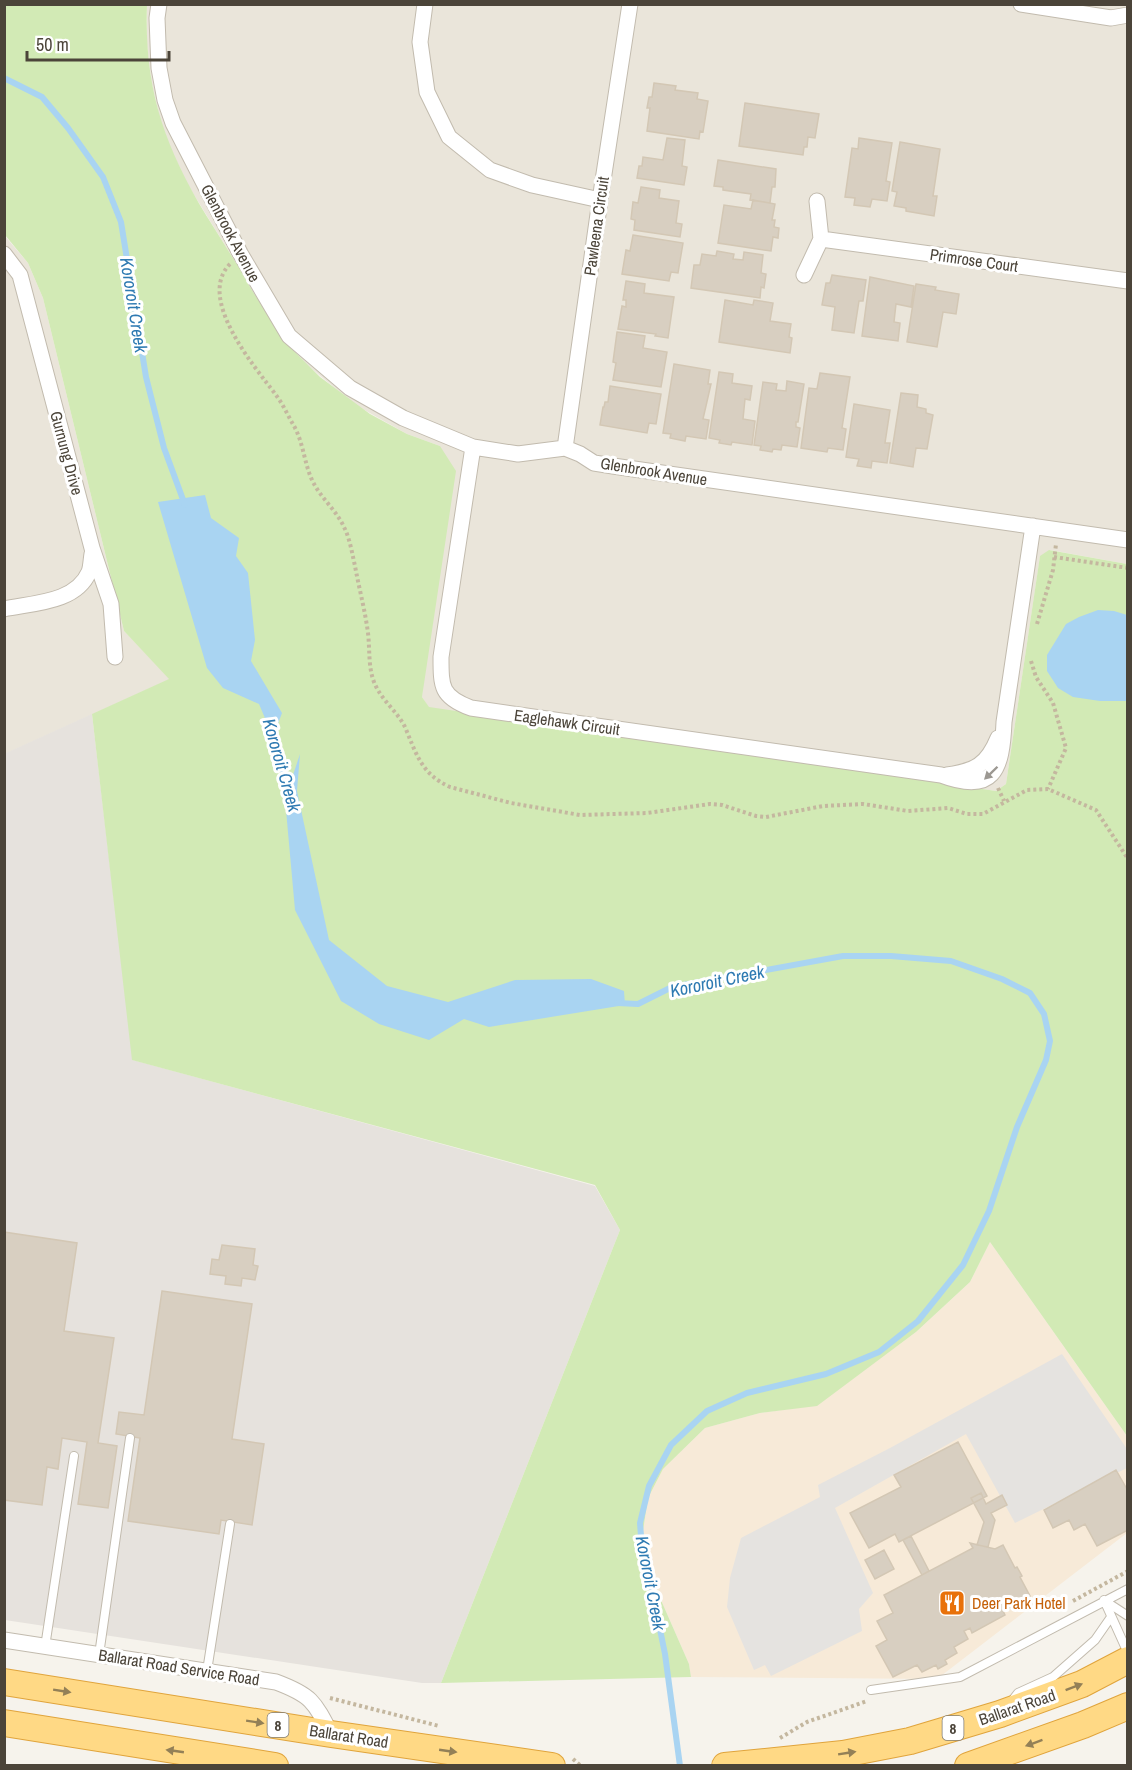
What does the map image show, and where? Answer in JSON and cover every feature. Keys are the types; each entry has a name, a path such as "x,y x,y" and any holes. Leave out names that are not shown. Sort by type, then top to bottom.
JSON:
{"highway":[{"name":"Ballarat Road","path":"724,1766 843,1754 910,1741 1000,1714 1082,1684 1128,1659"},
{"name":"Ballarat Road","path":"4,1682 331,1734 558,1759"},
{"path":"968,1766 1125,1710"},
{"path":"4,1723 275,1766"}],"street":[{"name":"Glenbrook Avenue","path":"159,4 157,18 159,68 165,100 173,123 240,253 289,336 350,388 402,418 473,447 518,454 565,448 594,463 603,465 1128,540"},
{"path":"425,4 420,42 427,92 449,137 490,170 532,186 600,200"},
{"name":"Pawleena Circuit","path":"565,448 630,4"},
{"path":"1021,4 1111,18 1128,15"},
{"path":"804,275 821,239 817,201"},
{"name":"Primrose Court","path":"821,239 1128,281"},
{"name":"Gurnung Drive","path":"4,254 20,275 92,548 111,604 115,657"},
{"name":"Eaglehawk Circuit","path":"473,447 441,657 444,693 456,702 471,708 940,775 963,773 981,765 990,756 1004,722 1033,526"},
{"path":"4,609 50,600 77,590 89,572 92,548"},
{"name":"Ballarat Road Service Road","path":"4,1640 276,1682 304,1694"},
{"path":"304,1694 312,1702 331,1734"}],"lane":[{"path":"99,1655 130,1438"},
{"path":"45,1647 74,1456"},
{"path":"207,1671 230,1524"},
{"path":"872,1689 960,1677 1128,1588"},
{"path":"1104,1600 1128,1616"},
{"path":"1104,1600 1128,1653"},
{"path":"1000,1714 1018,1693 1053,1677 1095,1640 1111,1617"}],"path":[{"path":"240,253 222,272 219,299 225,316 243,350 277,396 296,429 313,482 344,527 364,607 374,683 404,726 417,757 440,783 511,803 580,815 647,813 710,804 766,817 816,807 863,804 908,811 948,808 975,815 992,811 1004,801 1026,790 1048,789 1096,810 1128,859"},
{"path":"1036,628 1046,596 1057,530"},
{"path":"1054,557 1128,568"},
{"path":"1029,656 1036,677 1053,703 1066,748 1048,789"},
{"path":"304,1694 341,1700 450,1729"},
{"path":"558,1759 582,1766"}],"shaded area":[{"path":"147,4 1127,5 1127,564 1050,550 1040,557 1006,784 996,791 429,708 422,697 440,446 407,434 354,404 306,364 277,330 188,185 170,147 160,119 151,80 147,45"},
{"path":"4,235 28,263 43,298 124,631 170,679 5,754"},
{"path":"92,714 133,1060 595,1186 620,1230 441,1683 422,1683 5,1620 4,754"},
{"name":"Deer Park Hotel","path":"990,1242 1127,1436 1127,1533 937,1679 691,1677 689,1664 650,1575 643,1531 648,1498 663,1469 705,1428 760,1413 817,1405 916,1332 970,1282"},
{"path":"1062,1354 1127,1449 1127,1468 1015,1523 966,1434 835,1508 873,1593 859,1609 862,1631 771,1676 765,1665 754,1670 727,1607 730,1578 741,1538 820,1497 818,1485"}],"green space":[{"path":"4,5 147,5 149,63 153,89 168,140 191,189 277,330 320,377 370,414 407,434 440,446 456,471 422,697 429,707 996,791 1006,784 1040,556 1049,550 1127,564 1127,1436 990,1242 970,1282 916,1332 817,1406 760,1413 705,1428 663,1469 648,1498 643,1531 650,1575 689,1664 691,1677 441,1683 620,1230 595,1185 132,1060 92,714 169,679 124,631 43,298 28,263 5,235"}],"water":[{"path":"205,495 211,518 239,538 236,556 248,573 255,640 251,661 282,713 273,737 259,704 223,688 207,668 158,502"},
{"path":"1098,610 1127,615 1127,701 1100,701 1073,697 1058,688 1047,671 1047,655 1066,624"},
{"path":"300,754 297,791 329,940 387,986 448,1002 515,980 591,979 624,991 625,1005 489,1027 464,1019 429,1040 379,1024 341,1001 295,910 285,799"}],"building":[{"path":"654,83 676,86 675,90 698,93 697,99 708,101 703,132 700,131 699,139 647,131 650,108 647,108 649,97 652,97"},
{"path":"745,103 819,114 815,138 808,137 803,155 739,146"},
{"path":"667,138 685,140 682,166 687,167 684,185 637,178 643,157 663,160"},
{"path":"859,138 892,143 886,181 890,182 887,201 872,199 870,207 854,205 855,198 845,197 852,148 858,149"},
{"path":"900,142 940,149 933,196 937,196 934,216 906,211 906,208 894,206 897,192 892,191"},
{"path":"718,160 776,169 775,187 772,187 770,203 750,200 751,194 723,190 723,187 714,186"},
{"path":"641,187 660,190 659,198 679,201 676,223 682,224 680,237 634,230 635,220 631,219 633,202 638,203"},
{"path":"753,200 775,204 772,220 775,220 774,227 779,228 778,238 773,237 771,251 718,243 724,205 751,209"},
{"path":"633,235 683,243 678,273 671,272 669,281 622,274 626,250 630,251"},
{"path":"717,251 734,254 733,259 743,260 744,252 763,255 761,273 766,274 760,298 691,288 694,265 700,265 702,254 716,256"},
{"path":"832,275 866,280 863,301 859,301 854,333 832,330 835,307 822,305 826,283 830,283"},
{"path":"870,277 914,286 911,307 896,304 894,322 900,323 898,341 862,336"},
{"path":"626,281 645,284 644,293 674,297 668,338 655,336 656,334 618,329 622,306 626,307 626,300 623,300"},
{"path":"916,284 959,294 956,314 943,312 937,347 907,342"},
{"path":"725,300 753,305 754,300 773,303 770,321 791,324 790,353 719,342"},
{"path":"617,332 645,336 643,348 667,352 661,387 613,380"},
{"path":"674,364 710,370 708,384 711,384 703,419 709,420 706,439 686,436 685,441 670,438 671,434 663,433"},
{"path":"719,372 733,374 732,383 752,386 750,400 745,399 743,419 755,421 752,445 732,442 731,445 709,438"},
{"path":"820,373 850,377 842,428 846,429 843,450 828,448 827,452 801,448 809,388 817,389"},
{"path":"787,381 804,384 798,422 796,422 796,427 800,428 797,447 782,445 781,450 773,449 772,452 760,450 761,446 754,445 763,382 777,384 776,390 786,391"},
{"path":"610,386 661,394 656,424 649,423 647,433 600,425 603,407 605,402 608,402"},
{"path":"901,393 918,395 917,407 926,409 926,413 933,415 927,449 916,448 913,467 890,463"},
{"path":"854,404 890,410 885,443 890,443 887,463 872,461 871,468 857,466 859,459 846,457"},
{"path":"4,1232 77,1243 64,1331 114,1338 98,1443 117,1446 108,1508 78,1504 87,1442 62,1438 58,1469 47,1467 42,1505 4,1500"},
{"path":"222,1245 255,1249 253,1265 258,1266 255,1280 242,1278 241,1286 225,1284 226,1276 210,1274 212,1259 219,1260"},
{"path":"162,1291 252,1304 232,1439 264,1444 252,1525 221,1520 219,1534 128,1521 140,1438 116,1434 119,1412 144,1415"},
{"path":"958,1442 987,1496 899,1542 895,1534 869,1548 850,1513 901,1487 894,1475"},
{"path":"1116,1470 1128,1491 1128,1530 1097,1546 1085,1524 1074,1530 1069,1520 1053,1528 1044,1510"},
{"path":"981,1493 986,1504 1002,1495 1007,1505 991,1513 995,1520 988,1547 977,1545 984,1522 971,1498"},
{"path":"911,1536 929,1571 922,1575 903,1540"},
{"name":"Deer Park Hotel","path":"970,1543 995,1549 1003,1545 1022,1576 1020,1577 1030,1596 1003,1611 1005,1615 972,1633 970,1628 964,1631 968,1639 954,1647 957,1653 945,1660 947,1664 938,1669 936,1665 922,1672 917,1665 893,1677 876,1646 887,1640 877,1621 893,1613 884,1595 973,1548"},
{"path":"884,1550 894,1569 875,1579 865,1560"}],"waterway":[{"name":"Kororoit Creek","path":"4,78 42,97 68,128 103,177 121,222 146,377 164,448 185,505"},
{"name":"Kororoit Creek","path":"273,729 276,751 291,793"},
{"name":"Kororoit Creek","path":"617,1003 638,1004 672,987 843,956 891,956 951,961 1002,979 1030,993 1044,1014 1050,1041 1046,1060 1017,1127 989,1211 963,1265 918,1321 879,1352 826,1374 747,1393 707,1411 671,1445 649,1486 640,1523 641,1536 665,1654 680,1766"}],"place":[{"name":"Deer Park Hotel","path":"952,1603"}]}
